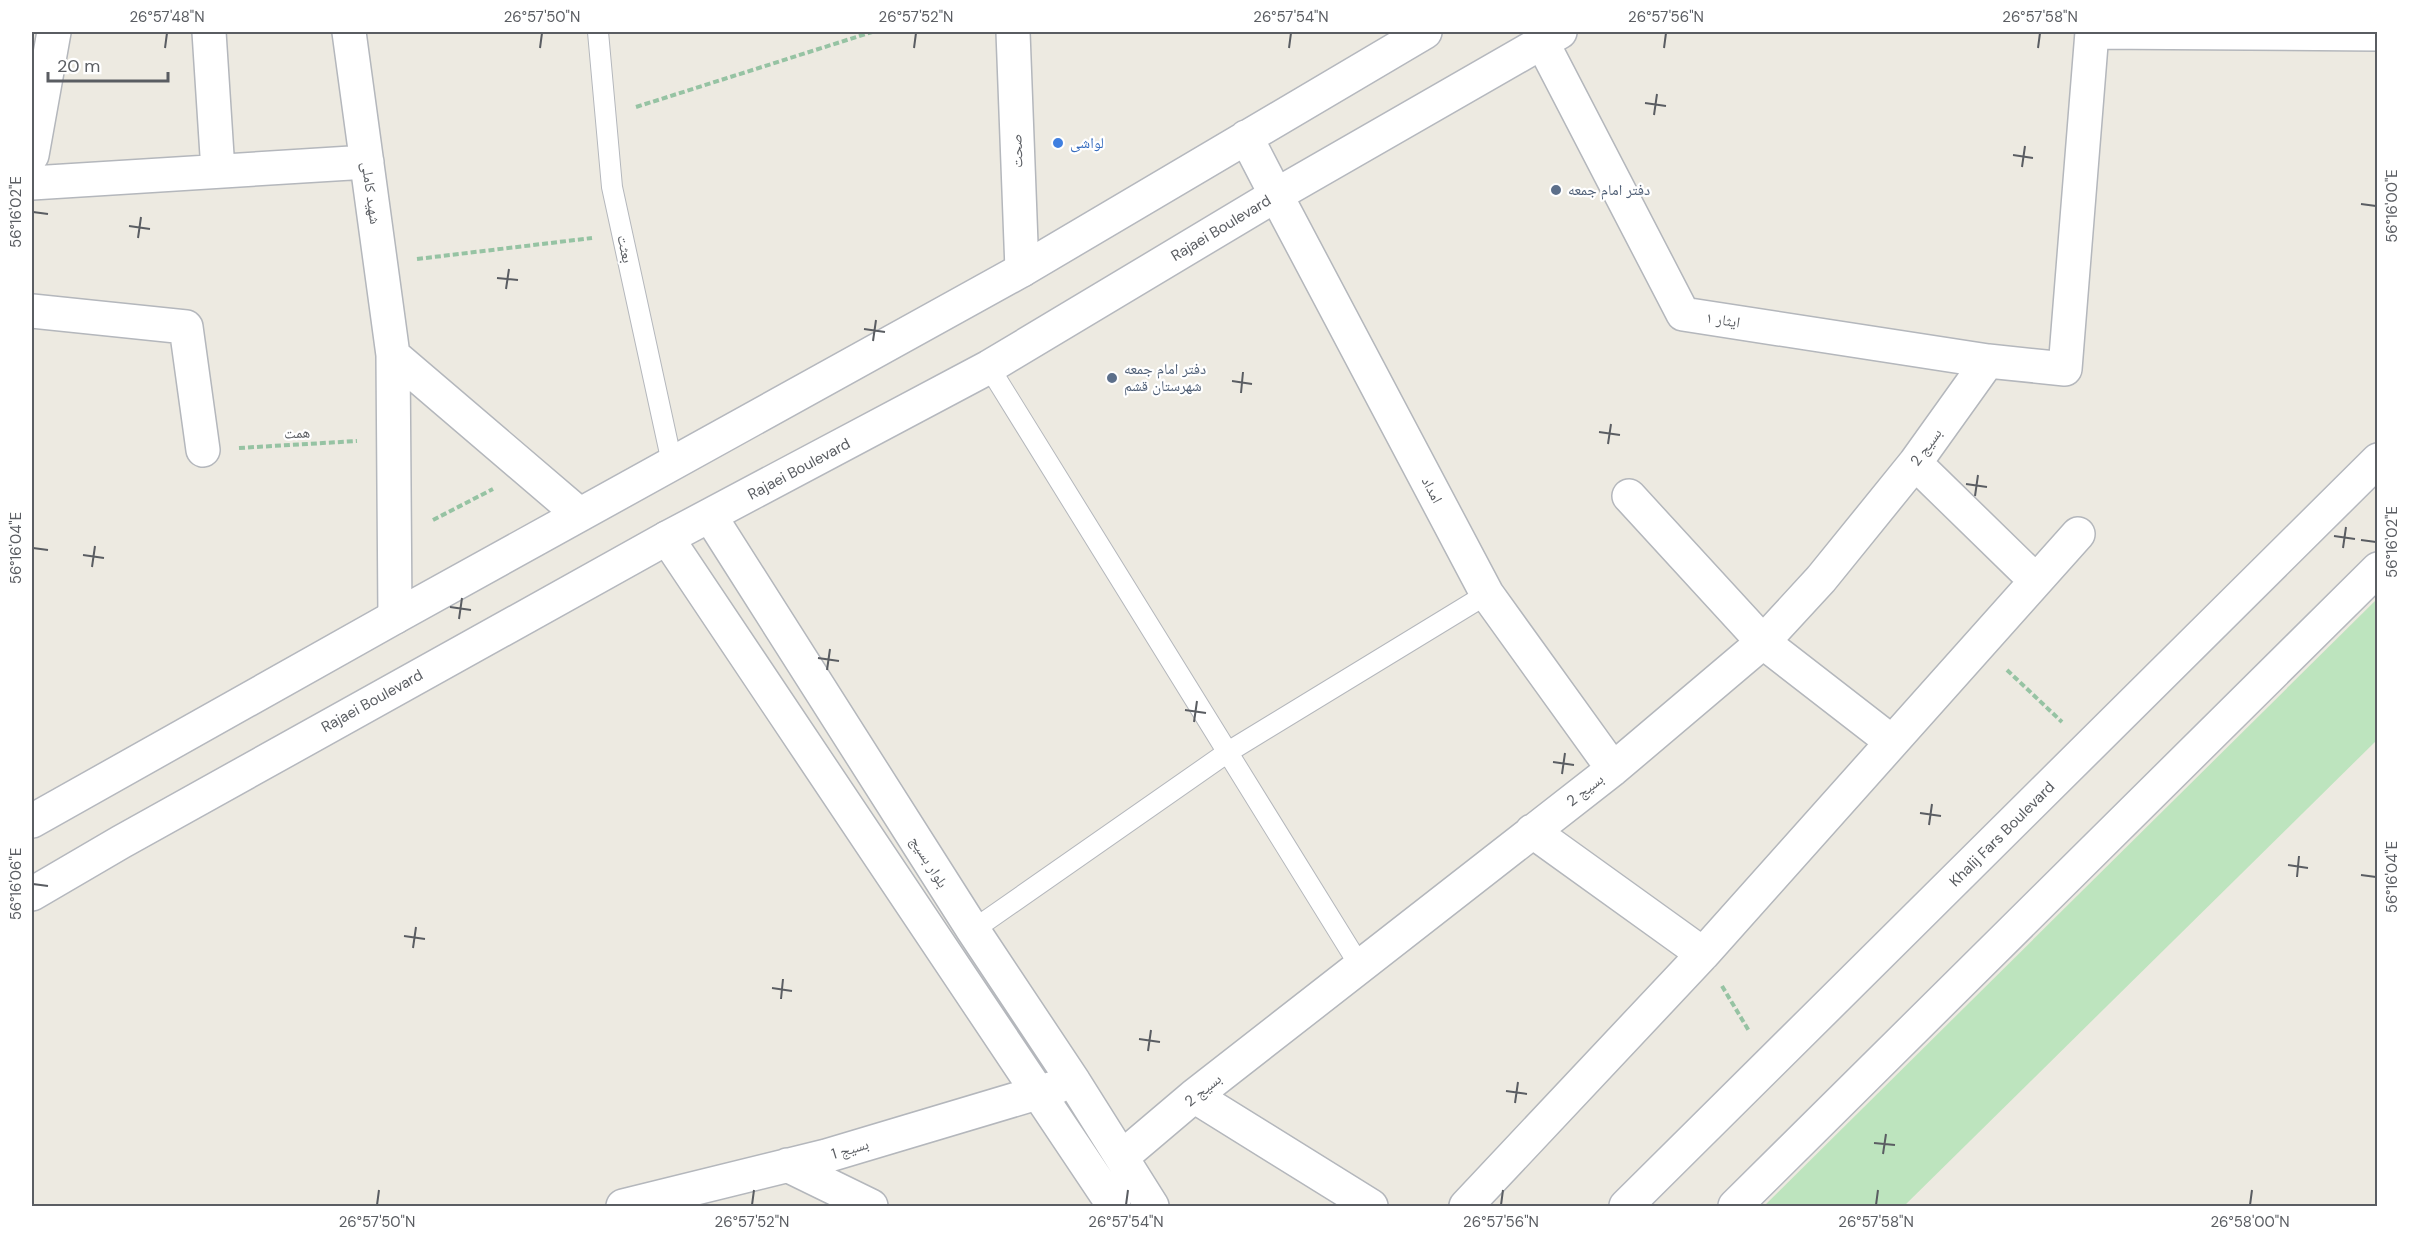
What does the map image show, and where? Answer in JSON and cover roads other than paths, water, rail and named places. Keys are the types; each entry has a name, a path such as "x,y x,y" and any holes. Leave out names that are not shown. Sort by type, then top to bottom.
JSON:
{"street":[{"path":"32,154 54,32"},
{"path":"209,32 218,171"},
{"name":"شهید کاملی","path":"349,32 393,355 395,617"},
{"name":"صحت","path":"1013,32 1022,270"},
{"path":"32,821 579,514 1022,270 1425,32"},
{"path":"2092,32 2378,34"},
{"name":"ایثار ۱","path":"1551,37 1683,314 1988,361 2065,369 2092,32"},
{"name":"Rajaei Boulevard","path":"32,894 121,842 667,538 989,367 1276,195 1551,37"},
{"name":"امداد","path":"1246,137 1487,594 1613,768"},
{"path":"32,183 366,162"},
{"path":"32,310 186,327 203,450"},
{"path":"393,355 579,514"},
{"name":"بسیج 2","path":"1122,1158 1194,1096 1613,768 1762,642 1821,579 1915,463 1988,361"},
{"name":"Khalij Fars Boulevard","path":"1626,1206 2089,747 2363,495 2378,460"},
{"path":"1915,463 2036,581"},
{"path":"1629,496 1762,642 1892,742"},
{"name":"بلوار بسیج","path":"710,516 973,930 1074,1082 1152,1206"},
{"path":"1466,1206 1702,954 2078,534"},
{"path":"667,538 940,943 1036,1093 1114,1206"},
{"path":"1735,1206 2378,569"},
{"path":"1532,831 1702,954"},
{"name":"بسیج 1","path":"623,1206 787,1166 1074,1082"},
{"path":"1194,1096 1371,1206"},
{"path":"787,1166 871,1206"}],"lane":[{"name":"بعثت","path":"598,32 612,187 672,463"},
{"path":"989,367 1360,966"},
{"path":"973,930 1228,752 1487,594"}],"place":[{"name":"لواشی","path":"1058,143"},
{"name":"دفتر امام جمعه","path":"1556,190"},
{"name":"دفتر امام جمعه شهرستان قشم","path":"1112,378"}]}
